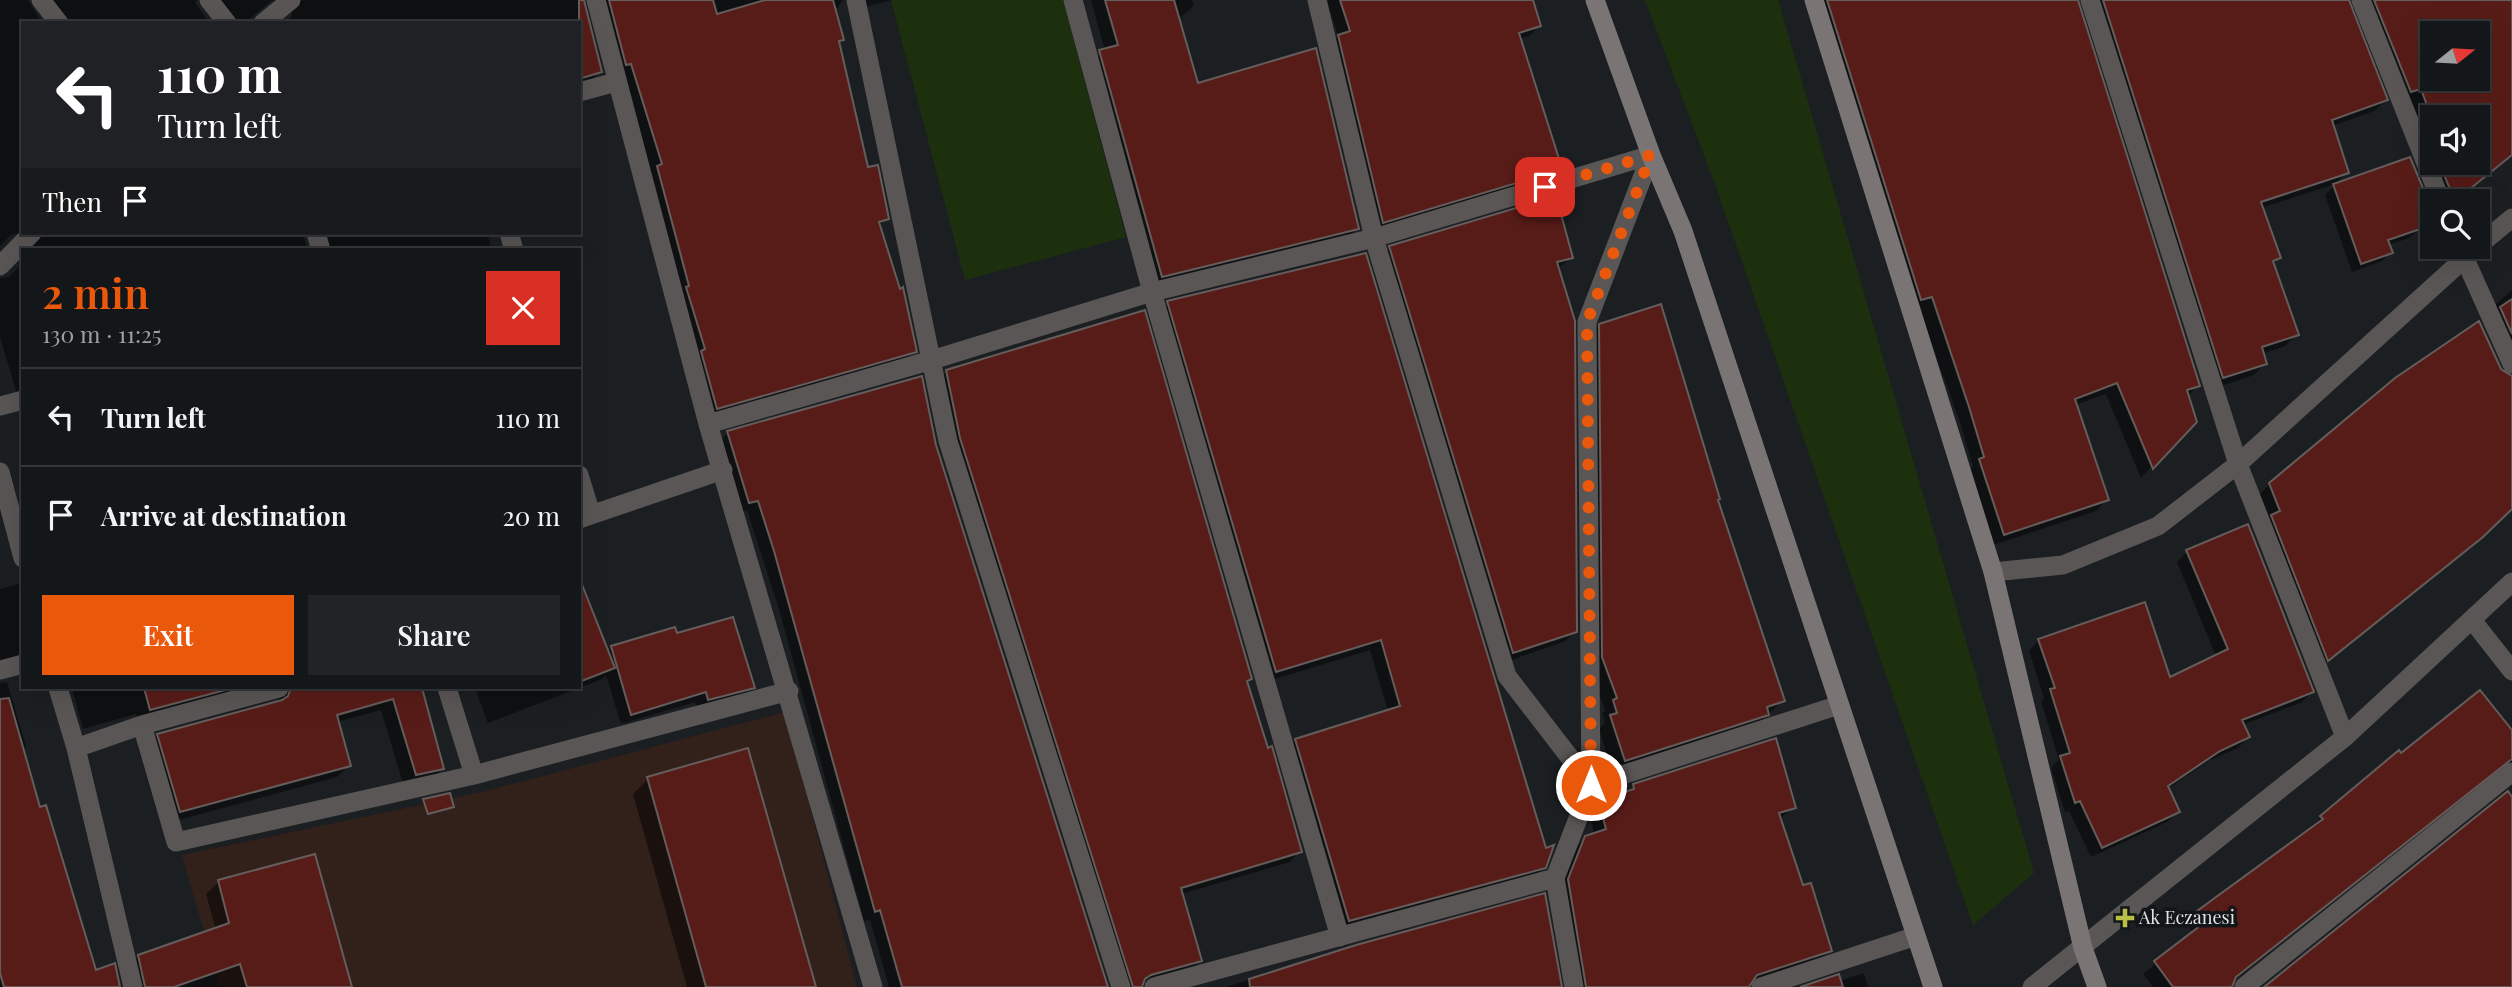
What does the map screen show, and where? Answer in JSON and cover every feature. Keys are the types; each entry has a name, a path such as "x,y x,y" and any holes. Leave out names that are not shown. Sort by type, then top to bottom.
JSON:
{"main road":[{"path":"1595,0 1651,155 1684,231 1933,987"},
{"path":"1814,0 1993,572 2083,948 2097,987"}],"street":[{"path":"41,0 57,21"},
{"path":"209,0 226,21"},
{"path":"265,21 291,0"},
{"path":"596,0 708,424 789,691 873,987"},
{"path":"856,0 948,441 1121,987"},
{"path":"1073,0 1152,292 1340,937"},
{"path":"1317,0 1374,238 1507,676 1591,785"},
{"path":"2090,0 2238,464 2345,737"},
{"path":"2361,0 2436,189"},
{"path":"581,91 616,82"},
{"path":"708,424 932,360 1152,292 1374,238 1651,155"},
{"path":"1574,987 1555,878 1591,785 1587,322 1651,155"},
{"path":"2490,234 2512,218"},
{"path":"0,266 30,235"},
{"path":"1993,572 2063,565 2158,526 2238,464 2459,259"},
{"path":"2474,259 2512,364"},
{"path":"0,406 21,401"},
{"path":"581,489 585,516 723,470"},
{"path":"0,472 21,551"},
{"path":"2032,987 2345,737 2512,582"},
{"path":"2472,620 2512,671"},
{"path":"0,670 21,665"},
{"path":"58,689 76,748 133,987"},
{"path":"76,748 142,725 275,689"},
{"path":"447,689 474,775"},
{"path":"142,725 176,842 474,775 789,691"},
{"path":"1591,785 1839,705"},
{"path":"2244,987 2512,772"},
{"path":"1154,987 1555,878"},
{"path":"1761,987 1916,936"}],"shaded area":[{"path":"785,712 857,987 220,987 182,855 482,792"}],"green space":[{"path":"891,0 1063,0 1126,237 965,280"},
{"path":"1645,0 1778,0 2034,873 1973,925 1715,184"}],"building":[{"path":"579,0 584,0 602,72 581,78 581,21"},
{"path":"609,0 713,0 717,14 765,0 833,0 844,40 839,41 868,167 878,165 889,219 879,222 900,289 903,287 917,352 717,409 701,351 705,349 686,287 689,286 657,166 662,164 631,64 626,65"},
{"path":"1105,0 1174,0 1198,83 1316,48 1359,229 1162,277 1099,50 1118,45"},
{"path":"1340,0 1533,0 1541,26 1519,33 1561,165 1549,169 1550,173 1383,223 1338,35 1350,31"},
{"path":"1827,0 2078,0 2200,386 2187,390 2197,422 2153,469 2117,383 2075,399 2109,500 2004,535 1979,459 1984,457 1969,407 1932,297 1921,300"},
{"path":"2103,0 2349,0 2388,100 2332,120 2349,173 2261,202 2281,258 2273,261 2299,335 2262,347 2267,364 2223,378"},
{"path":"2374,0 2512,0 2512,155 2490,173 2490,105 2427,105 2422,91 2490,91 2490,21 2420,21 2420,89 2411,92"},
{"path":"2410,157 2423,189 2420,189 2420,229 2388,240 2393,253 2361,264 2333,184"},
{"path":"2444,175 2487,175 2470,189 2450,189"},
{"path":"1556,196 1573,258 1557,262 1575,321 1577,632 1513,653 1389,246"},
{"path":"1366,253 1546,848 1554,845 1546,868 1349,921 1295,739 1400,706 1381,640 1276,672 1167,301"},
{"path":"2512,299 2512,334 2500,307"},
{"path":"1661,304 1720,499 1718,500 1785,701 1767,707 1769,715 1625,761 1610,715 1617,713 1613,700 1617,698 1602,657 1599,324"},
{"path":"1145,310 1252,679 1247,681 1268,748 1272,746 1302,852 1181,888 1202,961 1151,975 1145,979 1142,987 1133,987 960,438 946,370"},
{"path":"2479,321 2501,369 2512,376 2512,509 2483,537 2328,661 2271,515 2280,511 2269,483 2395,378"},
{"path":"922,376 936,445 1108,987 902,987 880,910 875,912 774,551 758,501 749,503 727,431"},
{"path":"2248,524 2314,692 2242,720 2250,737 2220,751 2168,786 2180,812 2102,848 2080,801 2075,803 2060,756 2070,753 2050,689 2055,688 2038,639 2145,602 2170,677 2228,649 2186,550"},
{"path":"581,582 615,668 581,681"},
{"path":"733,617 755,688 708,700 706,692 631,715 611,646 675,627 677,633"},
{"path":"144,689 229,689 150,710"},
{"path":"291,689 422,689 444,769 416,775 393,699 337,715 351,766 180,812 157,734 282,700 288,696"},
{"path":"2480,690 2512,730 2512,759 2236,977 2232,987 2173,987 2154,961 2205,922 2197,911 2323,819 2320,816 2399,750 2401,753"},
{"path":"9,698 40,807 46,805 96,970 115,963 120,987 4,987 0,973 0,699"},
{"path":"1776,738 1796,808 1779,813 1803,885 1811,883 1832,951 1757,975 1749,987 1586,987 1568,879 1585,836 1606,829 1598,800 1634,789 1633,784"},
{"path":"748,748 816,987 706,987 647,777"},
{"path":"2508,791 2512,797 2512,987 2264,987"},
{"path":"450,793 454,807 428,814 423,799"},
{"path":"315,854 352,987 247,987 240,964 174,987 145,987 138,955 229,923 218,880"},
{"path":"1545,893 1562,987 1250,987 1249,979 1356,945"},
{"path":"1839,974 1843,987 1800,987"}],"place":[{"name":"Ak Eczanesi","path":"2125,918"}],"route":[{"path":"1545,187 1651,155 1587,322 1591,785"}]}
